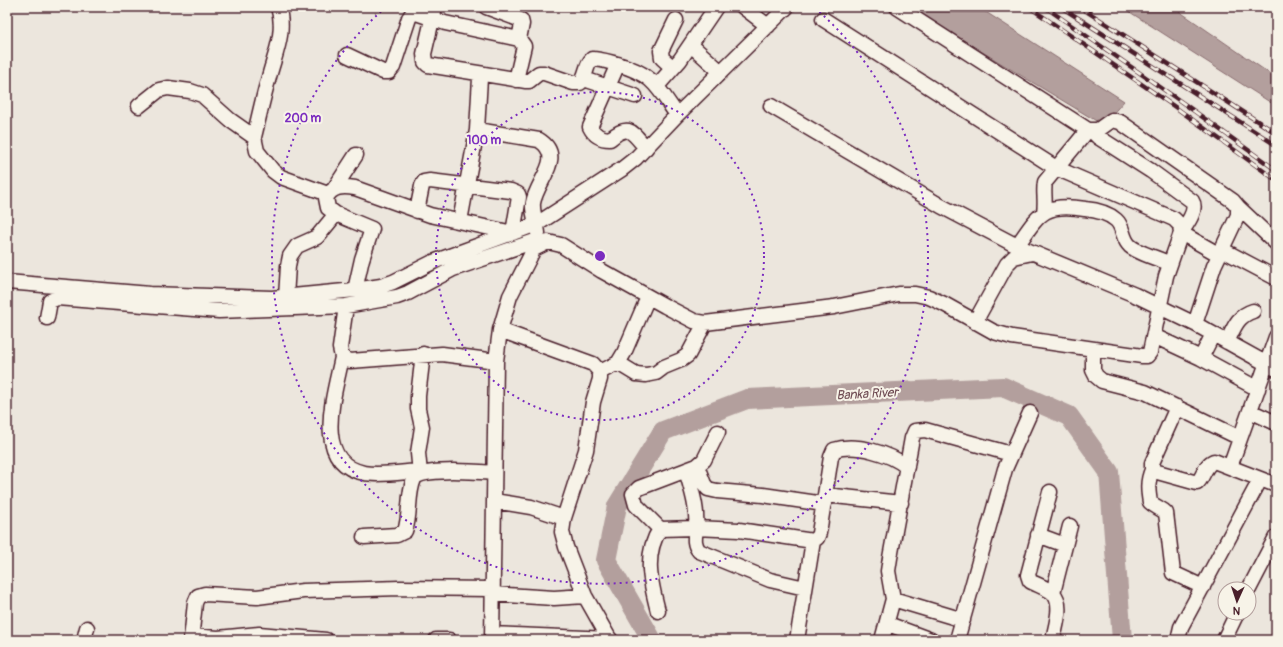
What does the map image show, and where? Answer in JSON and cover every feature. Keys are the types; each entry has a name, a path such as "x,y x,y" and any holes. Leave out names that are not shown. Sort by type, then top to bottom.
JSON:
{"street":[{"path":"278,7 281,16 281,36 254,137 257,151 273,171 281,177 331,192 346,186 355,188 417,211 514,233"},
{"path":"486,7 521,20 522,24 519,39"},
{"path":"657,86 691,44 716,7"},
{"path":"744,7 768,26"},
{"path":"7,282 150,294 286,298 355,290 381,286 393,282 433,262 537,224 622,169 646,148 677,115 787,7"},
{"path":"47,318 50,301 57,298 219,311 346,306 397,297 408,293 453,269 539,243 548,242 561,245 602,271 694,321 705,323 834,307 899,294 915,294 929,297 994,332 1012,337 1147,356 1150,352 1170,263 1181,233 1194,210 1192,201 1151,171 1091,131 897,7"},
{"path":"426,11 424,54 425,62 428,65 529,81 539,73 573,83 580,83 584,79 588,63 592,59 618,64 636,69 645,74 657,86 677,115"},
{"path":"347,55 383,72 390,72 412,12 426,11 445,23 519,39 524,46 516,80"},
{"path":"823,18 1056,168 1174,219 1180,225 1181,233"},
{"path":"673,68 662,58 661,51 676,20"},
{"path":"691,44 721,72"},
{"path":"618,64 591,121 590,127 598,137 610,139 619,131 626,130 632,132 646,148"},
{"path":"460,221 477,130 480,78 484,74"},
{"path":"584,79 635,96"},
{"path":"139,106 159,90 168,88 190,91 202,95 230,120 254,137"},
{"path":"772,106 941,206 1017,246 1160,307 1195,324 1272,367"},
{"path":"1044,212 1046,201 1044,187 1045,182 1056,168 1091,131 1112,120 1117,120 1233,201 1238,208 1276,243"},
{"path":"477,130 539,140 548,145 551,154 550,164 533,201 533,210 537,224 539,243 531,253 510,296 500,330 496,361 492,637 610,639"},
{"path":"355,290 362,259 372,229 336,214 328,208 326,202 356,155"},
{"path":"417,211 424,182 430,181 512,191 518,194 519,200 514,233"},
{"path":"1017,246 1033,222 1044,212 1055,207 1066,206 1098,211 1110,215 1118,221 1125,241 1131,247 1170,263"},
{"path":"1195,324 1220,251 1238,215 1238,208"},
{"path":"286,298 290,256 297,246 317,237 336,214"},
{"path":"1181,233 1276,278"},
{"path":"975,322 1007,264 1014,257 1032,253"},
{"path":"600,372 618,363 624,353 648,297"},
{"path":"346,306 340,348 342,356 330,421 333,448 343,464 354,470 366,473 494,473"},
{"path":"1228,342 1239,319 1245,314 1253,311"},
{"path":"618,363 636,374 646,375 656,373 664,367 682,360 688,354 705,323"},
{"path":"500,330 593,364 600,372 600,379 593,402 585,456 564,518 562,532 566,547 585,596 610,639"},
{"path":"1154,333 1156,336 1201,358 1258,389"},
{"path":"1201,358 1213,334"},
{"path":"1230,467 1258,389 1272,367 1276,337"},
{"path":"1093,349 1093,370 1096,376 1102,381 1132,387 1240,438"},
{"path":"342,356 350,361 362,361 422,354 462,355 496,361"},
{"path":"364,537 397,535 405,531 408,521 412,484 419,472 418,453 422,427 418,409 418,396 422,354"},
{"path":"1177,407 1152,463 1152,470 1148,485 1150,502 1154,506 1163,509 1166,513 1173,573 1203,587"},
{"path":"1250,411 1276,423"},
{"path":"957,640 1011,454 1030,413"},
{"path":"882,640 888,624 893,599 888,570 912,438 916,432 925,430 1011,454"},
{"path":"718,432 704,460 691,468 639,488 633,494 636,505 660,529 696,528 739,530 812,541 817,538 819,533 831,457 834,450 841,447 867,450 899,460 907,467"},
{"path":"1152,470 1195,483 1199,481 1207,466 1211,462 1220,462 1260,480 1276,485"},
{"path":"691,468 708,489 717,491 824,500 901,503"},
{"path":"691,468 697,512 695,546 699,551 770,580 805,588"},
{"path":"1178,640 1181,627 1260,480"},
{"path":"1050,492 1028,575 1030,581 1053,593 1058,600 1058,610 1053,640"},
{"path":"494,501 531,507 564,518"},
{"path":"1053,593 1070,526"},
{"path":"658,612 649,564 654,539 660,529"},
{"path":"1038,535 1065,545"},
{"path":"1253,581 1276,537"},
{"path":"796,640 812,541"},
{"path":"326,640 259,634 218,638 191,638 194,603 198,596 205,594 258,597 303,591 400,588 492,591 554,598 585,596"},
{"path":"893,599 963,620"},
{"path":"1224,640 1233,621"},
{"path":"888,624 931,640"},
{"path":"436,640 449,640"}],"shaded area":[{"path":"908,7 978,7 1124,101 1103,125"},
{"path":"1122,7 1173,7 1276,78 1276,106"}],"waterway":[{"name":"Banka River","path":"652,640 606,560 617,506 663,431 747,399 1003,387 1069,416 1109,472 1122,640"}],"railway":[{"path":"1029,7 1175,107 1276,180"},
{"path":"1045,7 1276,170"},
{"path":"1061,7 1276,145"},
{"path":"1080,7 1276,133"}]}
